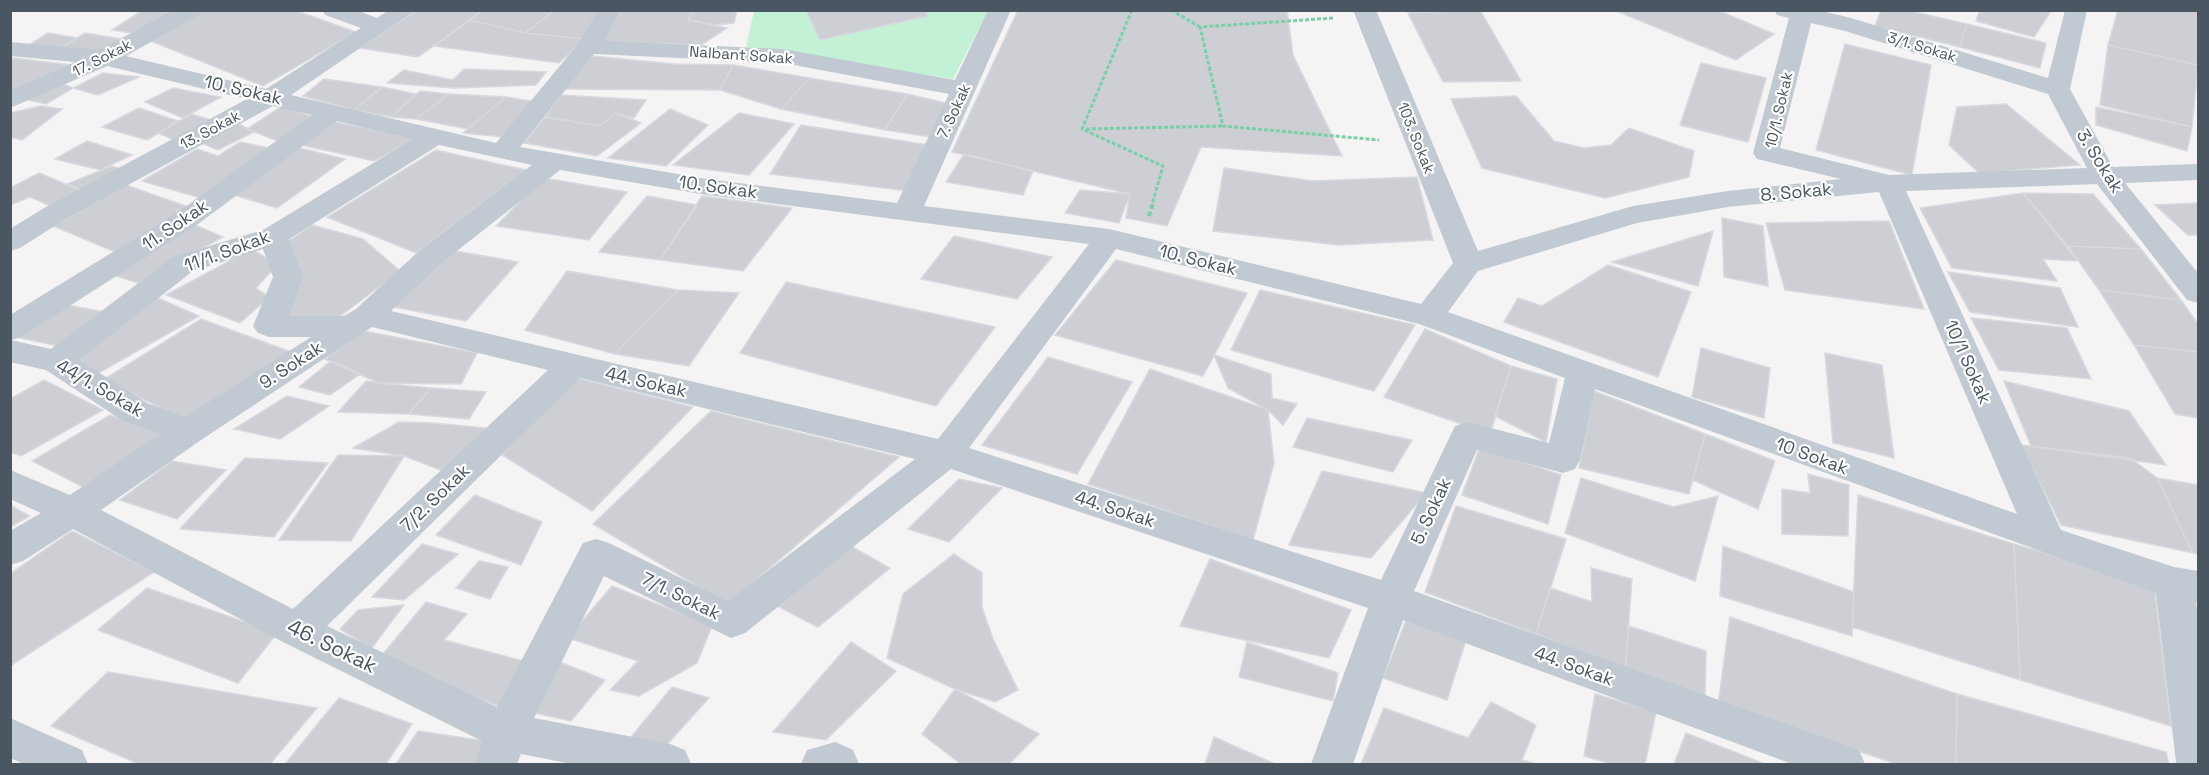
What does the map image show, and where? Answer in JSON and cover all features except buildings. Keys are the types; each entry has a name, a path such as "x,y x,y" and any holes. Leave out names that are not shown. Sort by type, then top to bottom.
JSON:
{"street":[{"name":"17. Sokak","path":"10,101 104,58 190,10"},
{"path":"333,10 379,27"},
{"name":"13. Sokak","path":"10,242 54,214 272,96 405,10"},
{"path":"502,152 588,47 610,10"},
{"name":"7. Sokak","path":"908,210 1000,10"},
{"path":"2058,89 2076,10"},
{"name":"103. Sokak","path":"1366,13 1468,264"},
{"name":"3/1. Sokak","path":"1793,13 1851,25 2058,89"},
{"name":"10/1. Sokak","path":"1793,13 1766,153 1889,183"},
{"name":"Nalbant Sokak","path":"588,47 783,56 964,89"},
{"name":"10. Sokak","path":"10,49 104,58 502,152 707,187 908,210 1109,238 1428,316"},
{"name":"3. Sokak","path":"2058,89 2104,175 2199,293"},
{"name":"11. Sokak","path":"10,330 188,218 334,111"},
{"name":"11/1. Sokak","path":"56,361 183,264 273,236 437,135"},
{"name":"9. Sokak","path":"10,550 72,512 189,431 359,322 429,258 555,161"},
{"name":"8. Sokak","path":"1468,264 1634,215 1728,199 1889,183 2199,171"},
{"name":"10/1 Sokak","path":"1889,183 2047,540"},
{"name":"44. Sokak","path":"273,236 288,277 269,326 359,322 574,365 946,454 1391,599 1844,765"},
{"path":"946,454 1109,238"},
{"path":"1428,316 1468,264"},
{"name":"10 Sokak","path":"1428,316 2047,540 2186,585"},
{"name":"44/1. Sokak","path":"10,351 56,361 135,412 189,431"},
{"name":"7/2. Sokak","path":"297,630 574,365"},
{"name":"5. Sokak","path":"1332,765 1391,599 1467,435 1563,460 1582,373"},
{"name":"7/1. Sokak","path":"501,748 596,554 731,621 946,454"},
{"name":"46. Sokak","path":"10,483 72,512 297,630 501,748 670,765"},
{"path":"2186,585 2199,762"},
{"path":"10,737 67,765"},
{"path":"822,765 835,762 838,765"}],"path":[{"path":"1082,129 1132,10"},
{"path":"1171,10 1200,27 1366,13"},
{"path":"1200,27 1223,126"},
{"path":"1082,129 1223,126 1418,143"},
{"path":"1082,129 1163,166 1141,246"}],"green space":[{"path":"754,11 988,11 953,79 746,47"}]}
